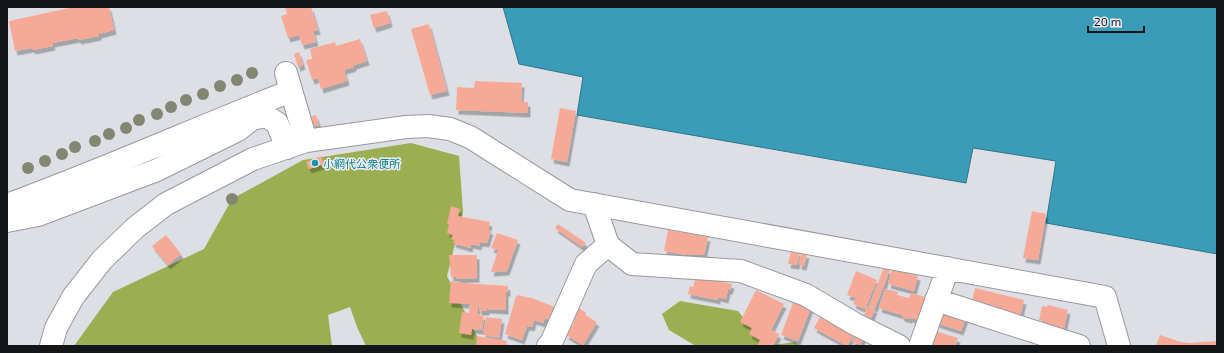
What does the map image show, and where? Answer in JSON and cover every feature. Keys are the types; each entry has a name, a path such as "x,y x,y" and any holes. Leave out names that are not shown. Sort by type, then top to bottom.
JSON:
{"street":[{"path":"7,204 190,133 230,114 288,82 297,145"},
{"path":"7,220 38,215 157,170 238,130 252,119 266,116 277,123 297,145"},
{"path":"51,346 56,328 73,297 102,260 135,228 166,204 253,160 297,145 406,127 428,126 450,129 470,137 570,200 1105,296 1119,346"},
{"path":"594,204 608,245 632,264 741,271 806,295 855,324 899,346"},
{"path":"548,346 551,343 586,264 608,245"},
{"path":"920,346 948,268"},
{"path":"936,300 1079,346"}],"green space":[{"path":"411,143 459,156 463,212 447,276 482,346 366,346 350,307 328,315 332,346 74,346 113,292 204,249 232,199 303,160"},
{"path":"680,301 738,311 766,346 696,346 669,330 662,314"},
{"path":"795,342 800,346 766,346"}],"water":[{"path":"503,7 1217,7 1217,254 1046,223 1056,161 973,148 966,183 577,115 583,77 519,64"}],"building":[{"path":"74,7 109,7 114,30 99,34 99,36 52,43 53,46 33,50 32,48 15,51 9,21"},
{"path":"285,7 311,7 318,30 313,31 316,42 302,45 299,35 288,38 281,16 287,14"},
{"path":"387,11 390,23 374,28 370,15"},
{"path":"429,24 447,91 430,95 411,29"},
{"path":"360,39 367,61 344,70 347,81 321,89 318,78 312,80 306,60 312,59 310,49 335,42 336,46"},
{"path":"299,52 303,65 298,67 294,54"},
{"path":"475,81 522,83 521,102 528,102 528,113 456,110 457,87 474,88"},
{"path":"560,108 576,111 567,162 551,159"},
{"path":"316,115 319,125 313,126 310,117"},
{"name":"小網代公衆便所","path":"321,156 324,164 309,169 306,162"},
{"path":"451,206 460,209 458,216 490,222 488,230 491,230 487,243 480,242 479,246 471,244 470,248 453,243 454,240 451,239 453,235 447,233 449,224 447,224"},
{"path":"1032,211 1046,214 1038,260 1023,258"},
{"path":"558,224 586,243 582,247 555,228"},
{"path":"668,230 708,237 704,255 686,255 664,251"},
{"path":"497,233 518,240 507,271 491,272 498,250 491,248"},
{"path":"166,235 181,254 168,265 152,246"},
{"path":"791,251 800,252 797,265 788,264"},
{"path":"801,253 807,254 804,266 799,265"},
{"path":"449,255 477,255 477,278 456,279 456,277 451,277"},
{"path":"884,267 890,270 875,308 869,306"},
{"path":"892,269 918,276 914,291 888,284"},
{"path":"856,271 877,280 865,309 853,304 856,298 847,295"},
{"path":"696,275 719,277 718,281 732,284 730,290 728,290 726,299 718,297 718,300 688,294 690,286 693,287"},
{"path":"451,281 508,286 508,292 506,292 506,310 487,309 487,311 479,311 479,301 477,314 484,316 482,330 472,329 471,335 459,333 462,312 469,313 470,304 449,303"},
{"path":"975,288 1024,300 1020,317 971,305"},
{"path":"885,289 898,292 897,295 909,298 911,293 925,297 923,303 925,304 920,320 902,317 902,315 879,308"},
{"path":"756,290 784,304 771,330 779,334 773,346 769,344 767,346 757,346 760,340 749,334 752,328 740,322"},
{"path":"518,295 529,297 555,307 550,320 545,318 543,323 534,320 532,327 527,326 522,340 505,334 516,296 517,297"},
{"path":"796,295 813,302 798,341 781,335"},
{"path":"1048,305 1068,310 1063,333 1042,329 1044,321 1039,320 1042,306 1047,307"},
{"path":"867,306 875,309 871,318 864,315"},
{"path":"579,308 586,313 585,315 597,322 583,345 566,335 574,323 571,321"},
{"path":"940,309 966,317 961,331 936,323"},
{"path":"821,315 854,334 847,346 814,328"},
{"path":"486,317 502,319 499,338 483,335"},
{"path":"935,331 958,338 955,346 930,346"},
{"path":"856,332 864,336 860,345 852,341"},
{"path":"1160,335 1181,342 1190,343 1217,341 1217,346 1156,346"},
{"path":"477,336 507,341 506,346 476,346"}],"place":[{"name":"小網代公衆便所","path":"315,163"}]}
